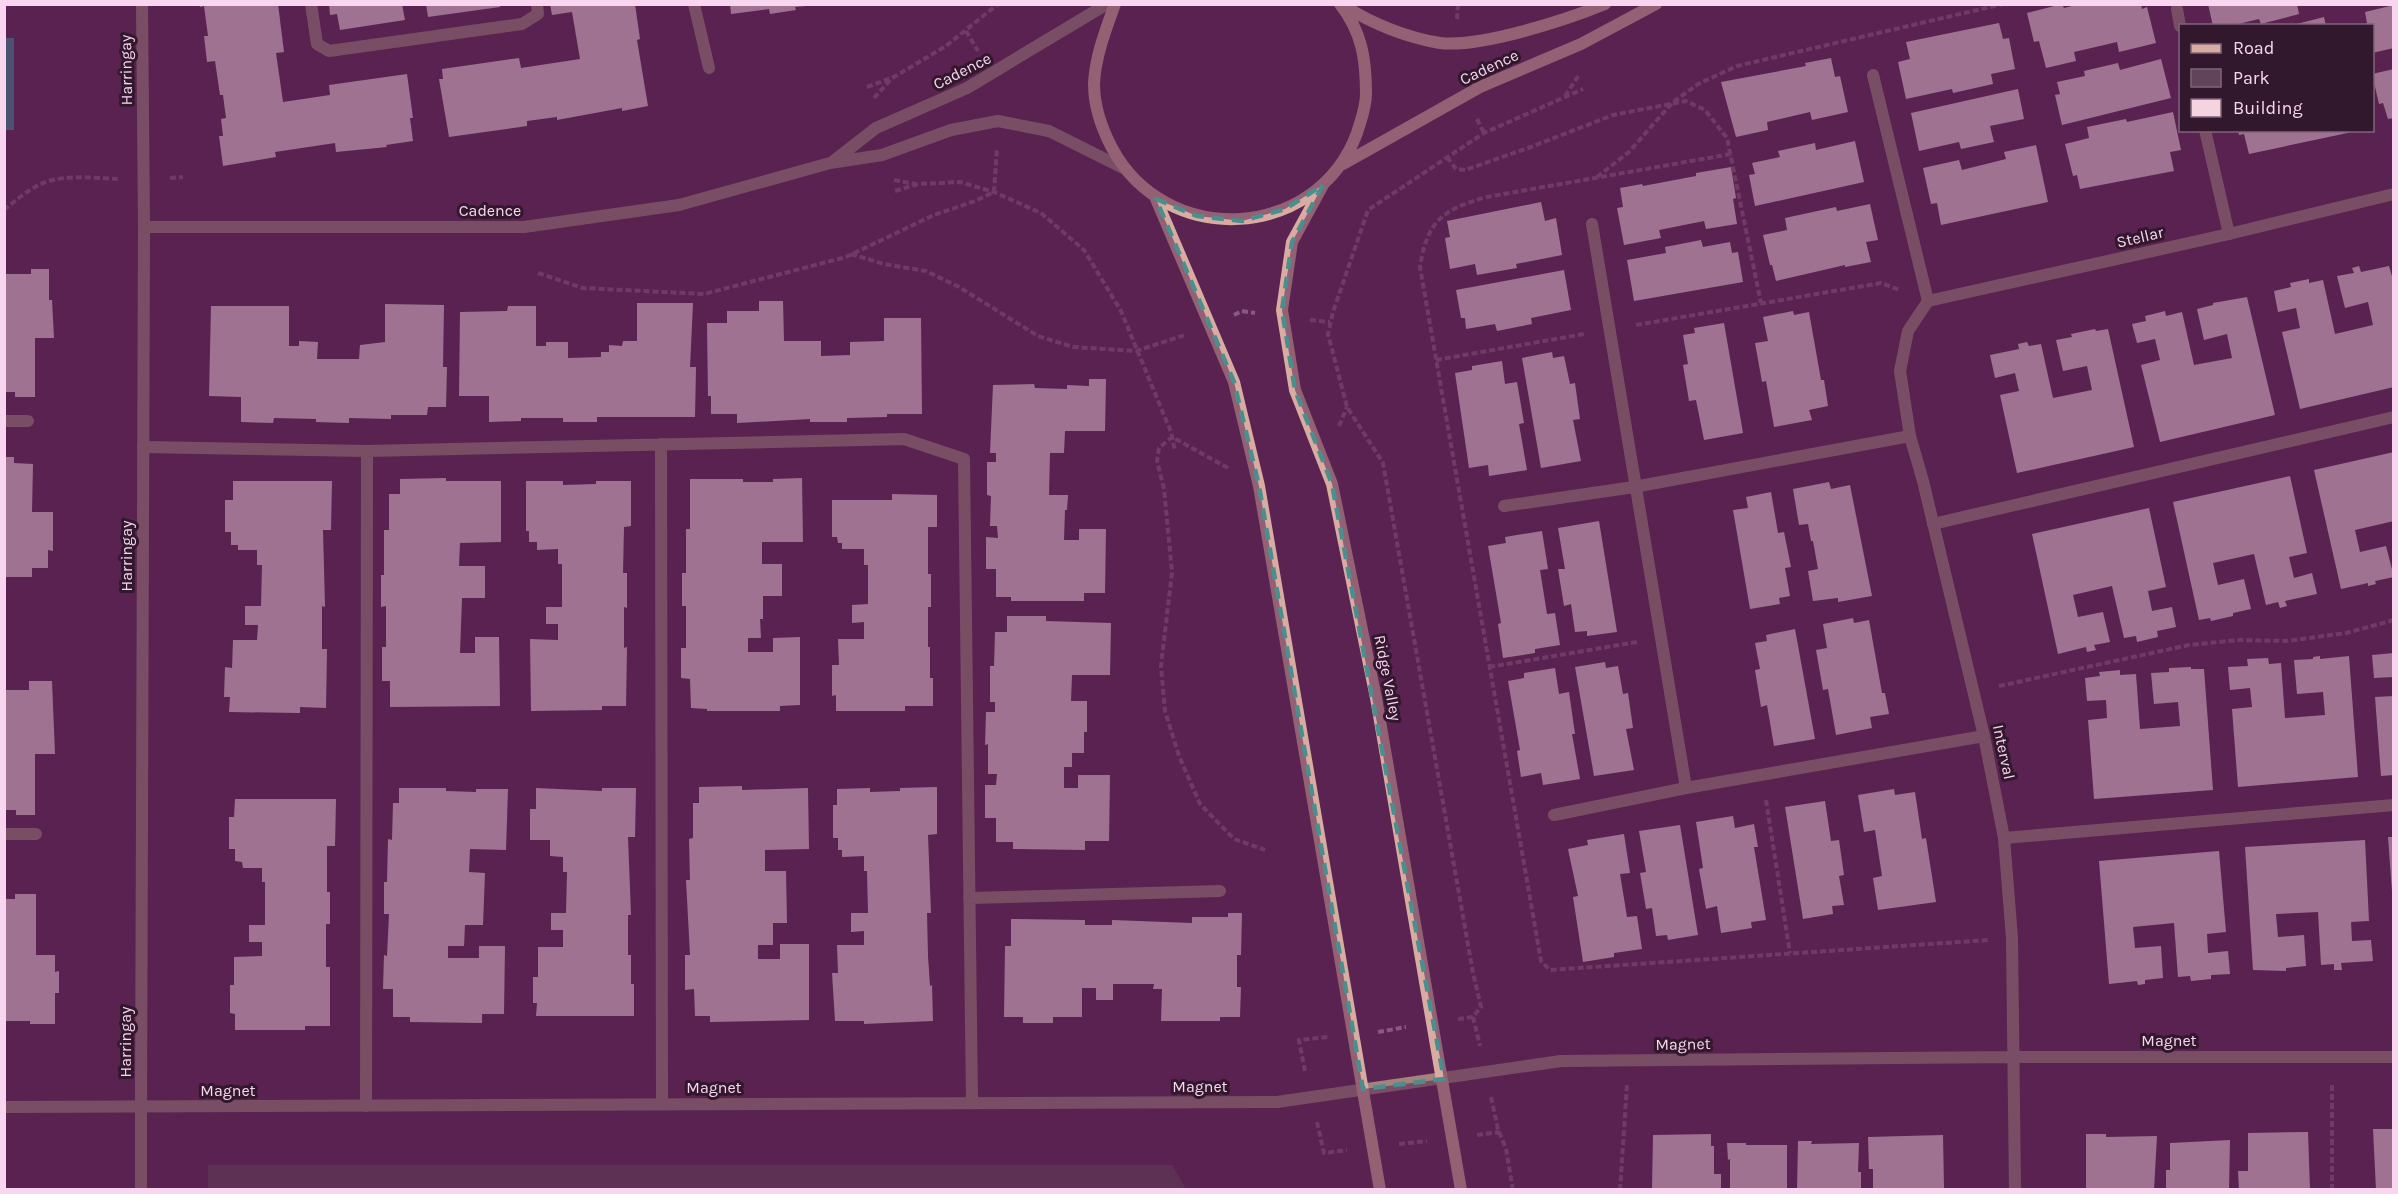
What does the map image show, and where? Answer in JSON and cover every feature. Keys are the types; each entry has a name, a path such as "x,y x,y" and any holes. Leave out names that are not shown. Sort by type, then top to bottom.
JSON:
{"main road":[{"path":"1115,4 1102,39 1094,84 1101,128 1123,168 1156,199 1197,216 1242,221 1285,209 1323,185 1351,149 1366,107 1366,62 1352,19 1341,4"},
{"name":"Cadence","path":"1341,4 1397,31 1441,43 1475,42 1507,35 1579,15 1605,4"},
{"name":"Cadence","path":"1339,166 1480,87 1581,44 1656,4"},
{"name":"Ridge Valley","path":"1323,185 1292,242 1282,310 1295,390 1332,484 1376,698 1444,1079 1461,1190"},
{"path":"1156,199 1234,382 1259,486 1380,1190"}],"street":[{"name":"Harringay","path":"141,1190 144,227 142,4"},
{"path":"311,4 317,44 329,51 522,24 538,14 537,4"},
{"path":"694,4 709,68"},
{"name":"Cadence","path":"830,163 876,128 967,88 1107,4"},
{"path":"2176,9 2180,24"},
{"path":"1873,75 1928,301"},
{"name":"Cadence","path":"144,227 524,227 679,206 830,163 882,155 951,130 998,121 1049,131 1123,168"},
{"path":"2205,132 2229,234"},
{"name":"Stellar","path":"1928,301 2229,234 2394,194"},
{"path":"1592,224 1634,487 1686,788"},
{"name":"Interval","path":"1928,301 1908,331 1900,371 1910,436 1974,692 2004,838 2012,938 2015,1190"},
{"path":"1933,524 2394,417"},
{"path":"4,421 28,421"},
{"path":"1504,506 1634,487 1910,436"},
{"path":"143,447 367,452 904,439 964,459 972,1103"},
{"path":"661,444 662,1104"},
{"path":"366,1106 367,452"},
{"path":"1554,815 1686,788 1984,735"},
{"path":"2004,838 2394,805"},
{"path":"4,834 36,834"},
{"path":"969,898 1220,891"},
{"name":"Magnet","path":"4,1107 1276,1102 1561,1061 2013,1056 2394,1057"}],"path":[{"path":"867,87 894,77 946,46 998,4"},
{"path":"1597,178 1629,152 1672,103 1698,84 1737,66 2003,4"},
{"path":"1299,1040 1354,1035 1473,1017 1481,1006 1473,973 1383,463 1347,407 1328,334 1333,312 1368,210 1484,133 1583,89"},
{"path":"1447,158 1456,169 1465,170 1613,115 1686,101 1705,110 1727,138 1761,303"},
{"path":"1731,154 1461,204 1436,221 1424,244 1420,267 1541,961 1550,970 2012,938"},
{"path":"4,210 36,186 53,180 72,178 144,180 183,177"},
{"path":"895,191 918,184 960,182 994,192 1041,213 1084,250 1121,311 1172,437 1175,451"},
{"path":"538,273 583,288 704,294 851,254 934,215 994,192"},
{"path":"851,254 884,264 926,271 959,287 1038,336 1073,347 1136,351"},
{"path":"1436,360 1881,283 1928,301"},
{"path":"1172,437 1259,486"},
{"path":"1172,437 1159,448 1157,461 1164,489 1172,572 1161,666 1165,711 1179,756 1200,804 1234,839 1264,850"},
{"path":"1974,692 2189,645 2239,640 2287,641 2346,633 2394,621"},
{"path":"1489,667 1660,638"},
{"path":"1762,774 1790,953"},
{"path":"2332,1056 2332,1190"},
{"path":"1620,1190 1626,1116 1627,1061"},
{"path":"1500,1132 1506,1149 1513,1190"}],"highlighted area":[{"path":"1323,185 1292,242 1282,310 1295,390 1332,484 1444,1079 1363,1089 1259,486 1234,382 1156,199 1197,216 1242,221 1285,209"}],"green space":[{"path":"208,1165 1172,1165 1186,1189 208,1190"}],"shaded area":[{"path":"5,38 14,38 14,130 5,130"}],"building":[{"path":"199,4 278,4 284,52 276,53 283,102 330,95 329,85 407,74 413,118 410,118 413,141 386,145 387,147 336,152 335,143 275,152 276,157 223,166 219,136 223,136 221,119 226,118 223,95 220,95 215,61 207,62 204,36 208,36 204,6 200,7"},
{"path":"329,4 402,4 405,20 340,30 337,14 330,15"},
{"path":"426,4 500,4 500,7 428,17"},
{"path":"550,4 635,4 640,39 637,40 648,106 622,111 622,108 557,120 557,117 527,121 527,126 449,137 439,79 443,79 442,69 519,58 521,68 580,59 572,12 552,15"},
{"path":"730,4 806,4 806,6 770,14 769,9 731,14"},
{"path":"2062,4 2064,8 2080,4 2141,4 2142,9 2147,7 2156,43 2119,52 2117,42 2074,52 2076,61 2046,68 2039,41 2034,42 2027,13"},
{"path":"2208,4 2297,4 2299,14 2261,24 2259,19 2238,24 2213,24"},
{"path":"2394,5 2394,48 2374,53 2374,24 2365,24 2367,23 2365,12"},
{"path":"2324,17 2326,24 2297,24"},
{"path":"1999,23 2003,39 2009,38 2015,69 1991,74 1993,84 1953,93 1952,89 1906,99 1898,62 1910,59 1906,42"},
{"path":"1831,58 1835,77 1840,76 1848,112 1812,120 1810,112 1767,122 1768,130 1736,137 1721,82 1806,66 1805,63"},
{"path":"2161,59 2171,98 2062,125 2055,95 2060,94 2057,82 2085,76 2084,71 2118,63 2120,70"},
{"path":"2394,69 2394,118 2388,119 2383,103 2379,104 2374,74"},
{"path":"2018,89 2024,119 1990,126 1994,142 1961,149 1959,142 1919,151 1911,113"},
{"path":"2173,112 2181,150 2170,152 2174,171 2080,189 2077,175 2073,176 2065,144 2089,138 2087,127 2126,119 2127,122"},
{"path":"2238,132 2352,132 2249,154 2244,134 2239,135"},
{"path":"1855,141 1864,182 1755,206 1749,175 1755,174 1752,163 1780,157 1778,151 1815,143 1816,150"},
{"path":"2036,145 2048,202 1941,225 1937,203 1931,204 1923,168 1959,160 1962,170 2006,159 2004,152"},
{"path":"1731,167 1737,224 1706,229 1704,221 1659,230 1661,238 1624,245 1617,208 1623,207 1620,188 1696,176 1696,173"},
{"path":"1541,202 1545,221 1556,218 1562,255 1516,264 1517,268 1477,275 1475,264 1450,269 1445,238 1450,237 1447,221"},
{"path":"1870,204 1878,240 1866,242 1871,262 1845,267 1845,265 1776,281 1763,235 1787,230 1785,218 1836,207 1837,211"},
{"path":"1701,240 1703,247 1730,242 1732,253 1738,252 1743,282 1634,301 1627,260 1666,253 1665,247"},
{"path":"2359,266 2361,272 2389,266 2394,283 2394,387 2300,409 2282,332 2300,328 2296,308 2278,312 2274,291 2291,287 2290,283 2309,279 2309,283 2323,280 2335,334 2373,325 2368,302 2345,308 2337,276 2354,273 2352,268"},
{"path":"31,269 49,269 49,300 52,300 54,338 35,338 35,397 15,397 15,392 4,392 4,274 31,274"},
{"path":"1564,270 1571,310 1531,318 1532,324 1497,331 1495,324 1466,329 1465,318 1461,318 1456,290"},
{"path":"2247,297 2275,415 2160,442 2141,365 2160,360 2155,339 2137,343 2132,324 2146,321 2145,316 2165,311 2166,316 2182,312 2194,365 2232,358 2227,334 2204,340 2197,309 2213,305 2213,303"},
{"path":"759,301 783,301 784,341 821,341 821,356 850,355 850,342 884,341 884,318 921,318 922,414 887,414 887,417 847,418 847,422 810,422 810,419 737,423 737,414 711,414 711,396 708,396 707,323 727,323 727,311 759,311"},
{"path":"637,303 693,303 690,367 696,367 695,417 597,417 597,422 563,422 563,418 521,418 521,421 489,422 489,396 459,396 460,312 507,311 508,306 536,306 536,346 546,346 546,342 568,342 568,358 601,357 601,352 609,352 609,345 622,346 623,341 637,341"},
{"path":"385,304 444,305 443,367 447,367 446,407 428,407 427,415 391,415 391,419 349,418 349,423 274,418 273,423 241,422 241,397 209,396 211,306 289,306 289,346 299,346 299,341 318,342 317,359 359,359 360,345 385,342"},
{"path":"1793,311 1794,315 1809,312 1828,406 1809,410 1812,420 1774,427 1766,381 1762,382 1755,343 1768,341 1763,317"},
{"path":"1724,323 1743,433 1704,440 1696,400 1689,401 1683,365 1688,364 1683,335 1695,333 1694,328"},
{"path":"2095,329 2096,331 2108,329 2134,447 2017,473 2000,395 2019,391 2015,373 1995,378 1990,355 2019,349 2018,344 2027,342 2029,346 2041,344 2053,398 2092,390 2087,366 2063,371 2056,340"},
{"path":"1552,352 1553,358 1564,356 1570,384 1575,383 1580,419 1573,420 1581,461 1541,468 1522,358"},
{"path":"1502,361 1505,384 1517,382 1524,423 1519,424 1527,470 1489,476 1488,465 1469,468 1455,373 1472,370 1472,366"},
{"path":"1089,379 1106,379 1105,431 1065,431 1064,453 1050,453 1049,495 1068,495 1064,540 1079,540 1079,529 1106,529 1105,593 1084,593 1084,601 1011,601 1011,597 996,597 996,569 986,569 986,537 998,538 997,526 990,526 991,496 987,495 987,462 996,462 996,453 990,453 993,385 1034,384 1035,388 1067,389 1067,385 1089,386"},
{"path":"2394,452 2394,521 2355,530 2360,552 2386,546 2394,577 2375,581 2376,584 2368,586 2368,583 2341,589 2314,470"},
{"path":"4,457 14,457 14,463 33,464 32,512 53,512 53,551 48,550 48,568 32,568 32,577 4,577"},
{"path":"2290,476 2307,553 2289,557 2294,578 2312,573 2317,594 2285,601 2287,606 2280,608 2278,602 2266,605 2254,554 2213,563 2218,585 2244,579 2251,609 2211,621 2210,618 2199,620 2173,502"},
{"path":"446,478 446,481 501,481 501,542 460,543 459,566 485,566 485,598 462,598 460,653 475,653 475,637 499,637 500,706 390,707 390,681 382,681 382,647 386,647 386,606 381,607 384,530 389,530 389,494 400,494 400,479"},
{"path":"802,478 803,542 762,542 762,564 782,564 782,596 763,596 763,619 760,619 761,638 748,638 748,652 773,652 773,638 800,637 800,705 780,706 780,711 707,711 707,709 691,708 690,679 681,678 681,648 686,648 686,606 682,606 682,573 686,573 686,529 690,529 690,479 743,479 743,482 773,482 773,479"},
{"path":"233,481 332,481 331,530 323,530 325,607 322,606 322,649 327,649 326,708 300,707 300,713 229,712 230,697 224,697 225,667 232,668 233,640 257,640 258,625 245,625 245,606 261,606 262,565 257,565 257,550 238,550 238,545 231,545 231,532 225,532 225,500 233,500"},
{"path":"526,481 563,481 563,485 596,484 596,481 631,481 631,526 624,527 623,573 627,573 627,608 624,607 624,648 627,647 626,706 602,706 602,710 531,711 530,639 558,640 558,624 546,624 546,607 562,607 562,564 558,564 558,549 537,550 537,542 529,542 529,531 526,531"},
{"path":"1829,482 1831,489 1850,485 1872,596 1838,602 1838,598 1813,601 1808,571 1818,569 1813,541 1811,541 1808,524 1799,525 1793,489"},
{"path":"1771,492 1778,533 1784,532 1791,567 1785,568 1790,596 1779,598 1780,604 1750,609 1733,510 1748,508 1746,497"},
{"path":"892,494 937,495 937,527 928,527 931,607 928,607 928,647 930,647 930,678 933,678 933,706 905,706 905,711 836,711 836,695 832,696 832,665 839,665 838,639 864,639 864,622 852,623 852,605 868,604 868,565 864,565 864,549 842,549 842,543 838,543 837,537 832,537 832,500 892,500"},
{"path":"2149,508 2166,587 2148,591 2152,611 2172,607 2176,627 2157,631 2158,637 2137,642 2136,636 2124,638 2112,586 2073,595 2078,617 2103,612 2110,642 2094,645 2096,650 2087,652 2086,647 2058,654 2032,534"},
{"path":"1599,521 1617,632 1587,636 1587,631 1575,632 1571,604 1564,606 1558,569 1565,569 1558,528"},
{"path":"1542,531 1548,569 1540,570 1547,614 1555,613 1560,645 1535,649 1535,653 1503,658 1498,624 1501,623 1488,546 1506,543 1505,537"},
{"path":"1007,616 1046,616 1046,621 1111,623 1110,675 1072,675 1071,701 1087,701 1087,732 1084,732 1084,753 1072,753 1072,767 1064,767 1064,788 1078,788 1078,775 1110,775 1109,841 1085,841 1085,850 1013,849 1013,842 996,842 996,818 985,818 985,785 996,785 997,774 988,774 988,744 985,745 986,712 995,712 995,702 990,702 990,666 994,666 995,632 1007,632"},
{"path":"1853,618 1854,623 1869,620 1882,693 1885,693 1889,714 1870,717 1872,728 1836,735 1828,689 1823,690 1816,650 1827,648 1823,624"},
{"path":"1795,629 1815,739 1774,746 1767,705 1761,707 1755,670 1760,669 1755,643 1767,641 1766,635"},
{"path":"2394,653 2394,677 2374,678 2372,655"},
{"path":"2320,656 2320,659 2349,656 2358,777 2238,787 2232,709 2252,707 2250,688 2230,690 2228,667 2248,666 2247,659 2268,658 2269,664 2281,663 2285,718 2325,715 2323,692 2297,694 2294,660 2313,659 2313,657"},
{"path":"1605,662 1606,668 1618,666 1623,694 1628,693 1633,728 1626,729 1634,770 1594,776 1575,667"},
{"path":"2191,667 2191,669 2204,669 2213,790 2094,799 2088,720 2107,718 2106,700 2087,701 2085,678 2100,676 2099,672 2120,670 2120,675 2136,674 2140,729 2180,726 2178,702 2154,704 2151,673 2169,672 2169,668"},
{"path":"1555,668 1559,694 1569,692 1575,734 1572,734 1580,779 1543,785 1541,773 1521,777 1517,751 1520,750 1508,681 1524,678 1524,673"},
{"path":"29,681 52,681 55,754 35,754 35,815 16,815 16,810 4,810 4,690 29,690"},
{"path":"2394,696 2394,775 2381,776 2375,697"},
{"path":"742,786 742,790 808,788 809,849 765,850 765,871 786,871 787,923 773,923 773,945 758,945 758,959 780,959 780,944 809,944 809,1020 710,1022 710,1016 695,1016 694,989 685,990 685,955 690,955 686,880 690,880 689,839 693,838 693,803 699,803 699,787"},
{"path":"937,787 937,834 928,835 931,913 927,913 928,956 933,1021 864,1024 864,1021 835,1021 832,973 838,973 837,945 864,945 864,931 851,932 851,913 868,913 867,871 864,871 864,856 842,857 842,850 838,850 838,838 833,838 833,805 837,805 837,789 870,788 870,792"},
{"path":"399,788 446,788 446,791 476,792 476,789 508,789 506,850 470,849 469,872 485,873 483,925 465,925 464,946 448,946 448,958 479,958 479,946 505,946 504,1014 482,1014 482,1023 410,1022 410,1017 393,1017 393,989 383,989 389,914 384,914 384,882 387,882 388,839 392,840 393,803 399,803"},
{"path":"536,788 602,791 602,788 636,788 635,837 628,837 631,915 628,915 628,955 631,955 631,984 634,984 634,1016 536,1016 537,1003 533,1003 533,977 538,977 538,947 563,947 563,930 551,930 551,913 566,913 567,872 563,872 563,857 550,856 550,840 530,840 530,809 536,809"},
{"path":"1894,789 1895,795 1915,792 1922,839 1926,838 1936,902 1878,910 1873,878 1882,876 1875,830 1864,832 1858,795"},
{"path":"235,799 336,799 335,846 327,846 330,924 326,924 326,967 330,967 330,1026 305,1026 305,1030 235,1030 235,1014 230,1013 230,985 234,985 234,957 262,956 262,942 249,942 249,925 265,925 265,882 262,882 262,868 243,868 242,862 235,861 235,849 229,849 229,817 234,817"},
{"path":"1825,801 1831,841 1839,840 1844,875 1839,876 1844,905 1832,906 1833,914 1803,919 1785,807"},
{"path":"1733,816 1735,828 1754,824 1758,847 1754,847 1766,920 1751,922 1752,928 1721,933 1717,906 1706,909 1699,869 1703,868 1696,822"},
{"path":"1680,825 1698,935 1668,940 1667,935 1656,936 1652,908 1646,909 1640,873 1646,872 1639,831"},
{"path":"1624,834 1630,873 1620,874 1627,917 1637,916 1642,949 1614,953 1614,957 1583,962 1573,897 1578,896 1568,849 1588,845 1587,840"},
{"path":"2388,837 2394,837 2394,891 2392,891"},
{"path":"2365,840 2369,921 2351,922 2352,941 2371,940 2373,961 2341,963 2342,970 2334,970 2334,964 2321,965 2318,912 2276,914 2278,937 2304,935 2306,966 2286,968 2286,971 2253,970 2245,847"},
{"path":"2219,851 2226,932 2207,934 2208,953 2228,951 2230,974 2211,975 2211,979 2191,981 2190,976 2178,977 2174,923 2133,927 2135,948 2161,946 2163,978 2145,980 2145,984 2138,985 2137,981 2109,984 2099,861"},
{"path":"15,894 36,894 36,955 55,955 55,972 59,971 59,993 55,993 55,1024 4,1021 4,899 15,899"},
{"path":"1228,913 1242,913 1241,955 1237,955 1237,987 1241,987 1240,1017 1220,1017 1220,1021 1161,1021 1162,989 1153,989 1154,984 1113,984 1113,1000 1096,1000 1096,988 1082,988 1082,1017 1053,1017 1053,1023 1023,1023 1023,1017 1004,1017 1005,946 1011,946 1011,919 1085,920 1085,925 1112,925 1112,920 1192,923 1192,917 1228,917"},
{"path":"2373,1129 2394,1129 2394,1190 2376,1190"},
{"path":"2308,1132 2310,1190 2239,1190 2238,1171 2248,1171 2248,1133"},
{"path":"1711,1134 1711,1146 1714,1146 1714,1174 1721,1174 1721,1190 1652,1190 1653,1135"},
{"path":"2086,1134 2106,1134 2106,1137 2157,1136 2154,1190 2086,1190"},
{"path":"1943,1135 1944,1188 1873,1190 1873,1169 1869,1169 1868,1137"},
{"path":"2230,1140 2229,1190 2166,1190 2166,1170 2170,1170 2170,1143"},
{"path":"1798,1141 1812,1141 1811,1144 1859,1143 1858,1172 1861,1172 1861,1190 1797,1190"},
{"path":"1727,1143 1787,1145 1787,1190 1730,1190 1730,1159 1728,1160"}]}
